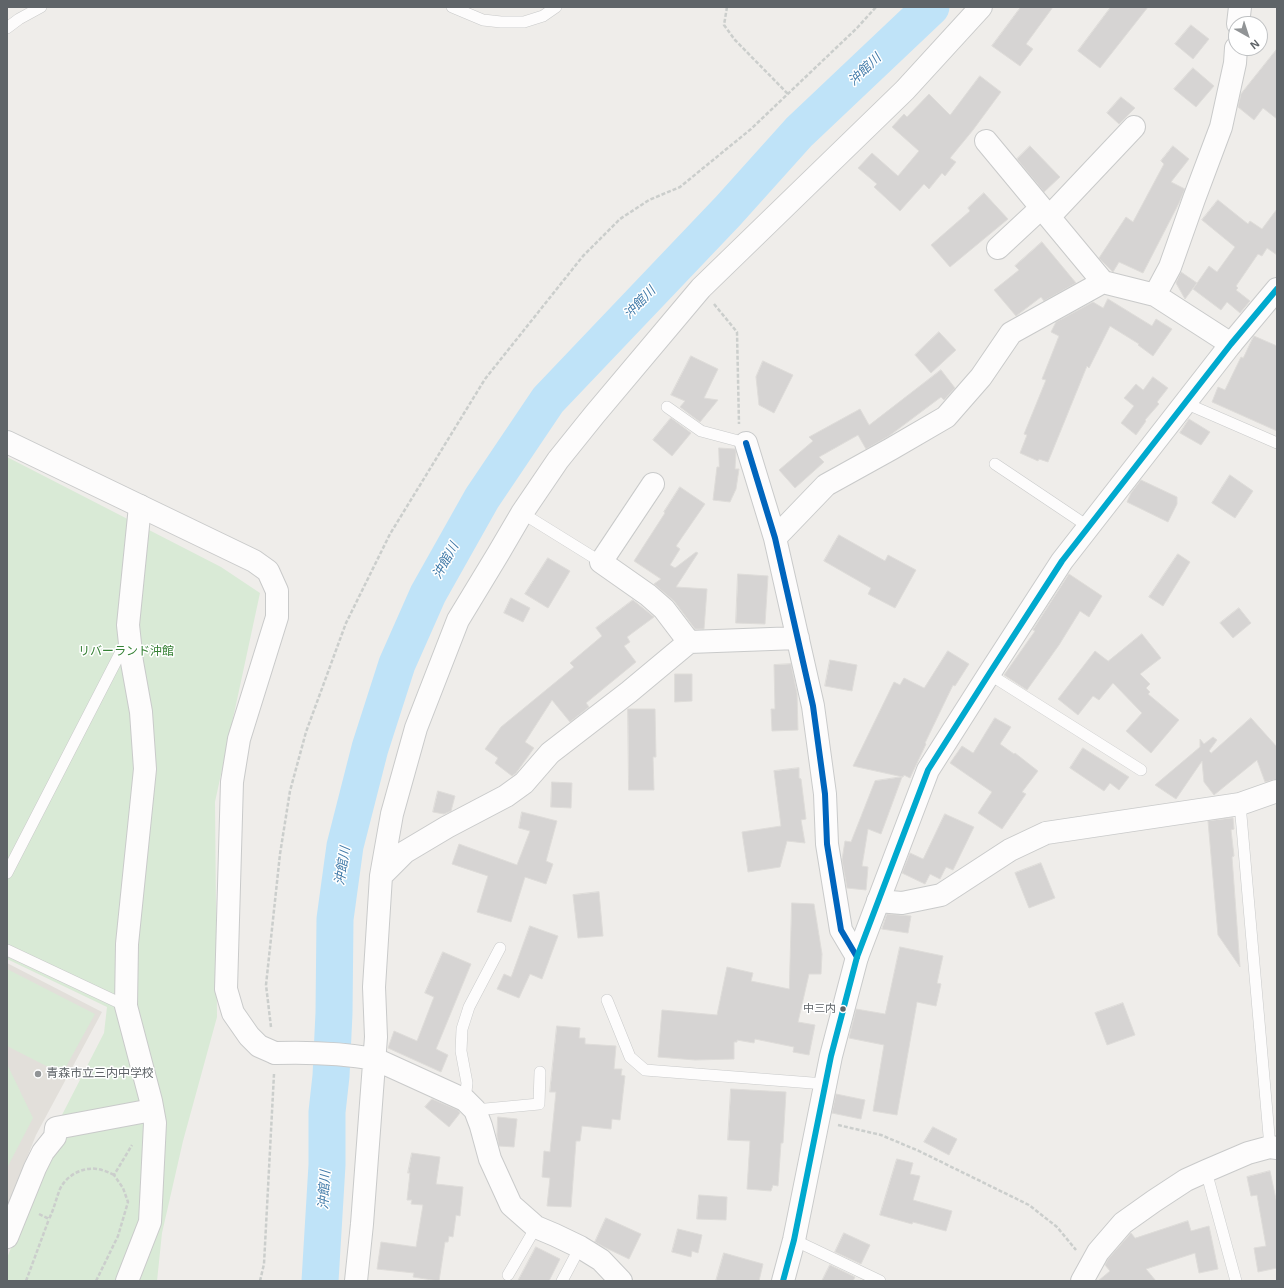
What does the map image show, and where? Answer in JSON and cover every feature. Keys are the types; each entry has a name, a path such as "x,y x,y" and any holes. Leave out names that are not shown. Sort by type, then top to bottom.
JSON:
{"street":[{"path":"356,1281 362,1224 368,1058 376,1037 374,987 381,876 392,814 416,728 458,620 522,513 558,460 701,288 906,90 981,7"},
{"path":"1156,295 1170,267 1220,127 1235,56"},
{"path":"998,248 1045,212 1134,127"},
{"path":"986,141 1103,282 1156,295 1231,344"},
{"path":"775,538 826,484 946,417 981,377 1011,333 1103,282"},
{"path":"783,1281 794,1240 831,1056 857,957 928,770 1062,561 1231,344 1277,289"},
{"path":"7,442 254,561 268,571 277,591 276,617 239,739 232,782 226,989 233,1013 249,1036 259,1046 275,1053 297,1052 368,1058 470,1105 482,1126 490,1159 510,1205 536,1227 580,1247 601,1260 621,1281"},
{"path":"746,443 775,538 813,706 825,794 827,844 841,930 857,957"},
{"path":"653,484 601,562 648,595 664,609 689,642"},
{"path":"127,1281 150,1222 155,1123 126,1006 127,944 145,769 141,712 132,662 128,625 140,506"},
{"path":"381,876 405,852 447,827 506,796 524,783 550,753 689,642 798,638"},
{"path":"878,901 902,903 941,895 1010,850 1046,833 1240,804 1277,791"},
{"path":"7,1238 43,1152 55,1137 56,1128 152,1110"},
{"path":"1089,1275 1098,1252 1123,1223 1186,1180 1248,1153 1274,1148"}],"lane":[{"path":"7,28 19,18 41,7"},
{"path":"452,7 483,20 524,22 543,16 556,7"},
{"path":"1185,403 1277,443"},
{"path":"667,407 701,431 746,443"},
{"path":"995,464 1090,527"},
{"path":"522,513 601,562"},
{"path":"7,872 129,636"},
{"path":"989,674 1141,770"},
{"path":"1240,804 1274,1148"},
{"path":"500,948 469,1007 462,1029 462,1051 470,1105 539,1104 540,1072"},
{"path":"7,950 126,1006"},
{"path":"607,1000 630,1057 645,1070 826,1084"},
{"path":"1206,1171 1236,1281"},
{"path":"508,1275 536,1227"},
{"path":"794,1240 880,1281"},
{"path":"562,1281 580,1247"}],"path":[{"path":"727,7 724,25 735,40 789,95"},
{"path":"260,1281 264,1264 275,1053 266,985 280,854 290,791 306,732 346,623 390,534 485,380 583,256 620,219 649,200 680,187 751,129 789,95 857,28 876,7"},
{"path":"701,288 737,332 738,422 746,443"},
{"path":"818,1120 881,1135 1029,1205 1057,1227 1089,1275"},
{"path":"114,1175 133,1143"},
{"path":"26,1281 61,1188 72,1174 87,1169 102,1170 114,1175 128,1202 118,1236 96,1281"},
{"path":"20,1205 49,1219"}],"shaded area":[{"name":"青森市立三内中学校","path":"7,963 102,1012 36,1135 7,1208"}],"green space":[{"name":"リバーランド沖館","path":"7,457 221,567 260,593 215,802 217,1017 183,1141 162,1233 157,1281 7,1281 7,1258 45,1163 43,1152 104,1033 107,1007 7,959"},
{"path":"7,969 95,1014 62,1074 7,1046"},
{"path":"7,1064 33,1118 7,1168"}],"building":[{"path":"1021,7 1053,7 1026,44 1033,49 1020,66 992,46"},
{"path":"1111,7 1148,7 1100,68 1078,51"},
{"path":"1191,25 1209,39 1193,59 1175,44"},
{"path":"1277,49 1277,119 1263,108 1254,120 1238,107 1241,94"},
{"path":"1193,68 1214,86 1196,107 1174,89"},
{"path":"980,76 1001,92 950,158 956,162 945,176 942,173 929,189 924,184 900,211 874,187 877,184 858,168 872,153 898,176 919,151 892,127 904,114 907,117 929,94 950,115"},
{"path":"1121,97 1135,108 1119,124 1107,113"},
{"path":"1030,146 1060,177 1044,192 1017,159"},
{"path":"1173,146 1189,159 1171,182 1185,189 1179,203 1143,273 1119,262 1113,272 1099,258 1126,217 1133,222 1164,164 1161,161"},
{"path":"984,193 1008,219 950,267 931,245 970,211 968,208"},
{"path":"1218,200 1248,224 1250,221 1262,229 1277,209 1277,255 1267,248 1262,256 1258,254 1236,286 1238,288 1236,290 1250,301 1240,313 1227,302 1221,310 1193,289 1209,266 1217,272 1235,247 1202,220"},
{"path":"1042,242 1076,283 1044,301 1041,297 1016,316 994,290 1019,270 1015,266"},
{"path":"1181,272 1197,283 1185,299 1176,283"},
{"path":"1108,299 1152,326 1156,319 1172,329 1153,356 1138,345 1139,344 1110,326 1089,368 1087,366 1048,462 1039,459 1038,461 1020,453 1027,435 1024,434 1046,380 1042,379 1059,336 1051,332 1056,322 1093,302 1103,308"},
{"path":"939,332 956,350 931,373 915,355"},
{"path":"1254,336 1277,346 1277,431 1212,402 1218,387 1225,390 1241,357 1243,358"},
{"path":"691,356 718,369 704,398 718,400 700,422 680,407 685,401 671,395"},
{"path":"763,361 793,375 774,413 759,405 756,377"},
{"path":"941,370 955,388 944,400 941,397 889,436 866,449 858,435 819,457 824,462 795,488 779,470 813,441 809,437 860,409 869,425"},
{"path":"1153,377 1168,388 1157,402 1159,404 1145,420 1146,421 1136,435 1121,423 1134,406 1124,398 1136,384 1143,390"},
{"path":"671,418 691,433 672,456 653,440"},
{"path":"1189,419 1210,432 1201,445 1180,433"},
{"path":"719,448 735,449 736,452 735,469 739,469 736,489 730,502 713,500 717,467 719,467"},
{"path":"1230,475 1253,491 1235,518 1212,503"},
{"path":"1141,480 1177,497 1177,504 1168,522 1127,502 1131,493"},
{"path":"680,487 705,504 676,546 680,549 670,565 675,568 696,552 698,553 676,587 707,589 704,629 695,629 674,601 654,584 661,579 634,561"},
{"path":"839,535 885,561 888,555 916,570 895,608 868,594 871,588 824,561"},
{"path":"1178,554 1190,562 1163,606 1149,597"},
{"path":"548,558 570,571 548,608 525,594"},
{"path":"738,574 768,576 765,624 736,623"},
{"path":"1069,574 1102,596 1089,617 1080,611 1059,645 1027,690 1004,675 1035,631 1033,630"},
{"path":"511,598 530,608 523,622 504,613"},
{"path":"633,600 654,617 627,637 630,642 624,646 636,662 586,703 589,707 570,722 552,700 525,742 534,748 516,773 512,776 495,763 498,758 485,749 501,727 574,667 570,663 602,636 596,628"},
{"path":"1239,608 1251,623 1233,638 1220,623"},
{"path":"1142,634 1161,658 1140,674 1150,684 1146,688 1150,692 1148,694 1179,720 1151,753 1126,731 1142,713 1113,683 1099,700 1093,696 1078,715 1058,699 1095,651 1108,661"},
{"path":"948,651 969,664 955,686 953,685 910,778 904,775 903,777 853,766 894,682 900,685 904,678 924,688"},
{"path":"830,660 857,665 852,691 825,686"},
{"path":"791,664 797,693 798,730 772,731 771,709 775,709 774,665"},
{"path":"675,674 692,674 692,701 675,702"},
{"path":"628,709 655,709 656,757 653,757 654,790 629,790"},
{"path":"995,718 1011,727 1000,744 1014,754 1015,753 1038,771 1022,792 1026,794 1002,829 978,813 992,792 950,763 962,746 973,753"},
{"path":"1251,718 1277,747 1277,779 1265,782 1257,760 1214,795 1204,782 1202,761 1176,799 1155,785 1200,747 1200,739 1204,744 1213,737 1217,740 1209,751 1211,753"},
{"path":"1083,748 1129,777 1119,790 1110,783 1104,791 1070,768"},
{"path":"799,768 799,778 801,779 806,819 801,820 805,843 787,841 780,867 748,872 742,832 781,826 774,771"},
{"path":"902,777 881,834 868,829 862,866 868,867 866,890 847,888 842,860 845,841 851,842 875,781"},
{"path":"552,782 572,783 571,808 551,807"},
{"path":"438,791 455,796 451,811 444,814 433,812"},
{"path":"522,812 557,821 546,861 553,864 546,884 525,877 511,922 477,912 488,876 452,864 459,844 517,865 530,831 519,828"},
{"path":"945,814 974,827 953,870 946,867 940,879 930,874 925,884 902,873 910,853 923,859"},
{"path":"1233,818 1234,829 1231,830 1234,856 1232,857 1240,967 1218,935 1208,821"},
{"path":"1041,863 1055,898 1029,908 1015,873"},
{"path":"599,892 603,936 578,938 573,895"},
{"path":"792,903 814,904 822,954 821,974 809,974 798,1022 815,1025 809,1055 793,1052 794,1047 755,1039 754,1043 737,1040 737,1042 734,1042 734,1059 695,1060 658,1057 662,1010 717,1015 727,967 753,973 751,981 789,989"},
{"path":"887,914 911,916 908,933 882,929"},
{"path":"530,926 558,936 542,979 530,974 519,998 497,989 504,974 511,977"},
{"path":"900,947 943,956 937,983 941,984 936,1006 917,1002 897,1115 873,1111 884,1045 849,1038 856,1009 885,1014"},
{"path":"443,952 471,964 436,1049 448,1055 441,1072 388,1048 394,1031 417,1041 434,997 425,993"},
{"path":"1123,1003 1135,1035 1107,1045 1095,1013"},
{"path":"557,1026 580,1028 579,1038 585,1038 585,1044 616,1046 614,1069 622,1069 621,1075 625,1076 620,1120 612,1119 611,1129 582,1126 580,1141 576,1141 571,1207 547,1206 550,1178 542,1177 544,1151 550,1152 556,1092 550,1092"},
{"path":"731,1089 786,1092 783,1143 781,1143 778,1186 773,1185 771,1191 747,1189 750,1141 728,1140"},
{"path":"836,1094 865,1100 861,1119 832,1113"},
{"path":"432,1099 458,1110 460,1113 449,1127 425,1107"},
{"path":"498,1117 517,1119 514,1147 499,1146 497,1136"},
{"path":"933,1127 957,1139 949,1155 924,1142"},
{"path":"412,1153 440,1157 436,1184 463,1187 460,1216 456,1215 453,1237 449,1236 448,1242 445,1242 439,1281 413,1277 414,1273 377,1269 381,1242 416,1247 423,1205 411,1204 412,1200 407,1200 410,1173 408,1173"},
{"path":"897,1159 913,1163 910,1174 920,1176 913,1200 952,1211 946,1231 913,1222 912,1224 880,1215"},
{"path":"1270,1171 1277,1204 1277,1268 1258,1272 1254,1248 1266,1246 1257,1195 1251,1196 1247,1177"},
{"path":"699,1195 727,1197 726,1220 697,1219"},
{"path":"606,1218 641,1234 629,1259 595,1242"},
{"path":"1188,1221 1191,1231 1209,1226 1218,1269 1199,1273 1195,1253 1146,1269 1156,1281 1098,1281 1110,1271 1105,1265 1108,1259 1131,1233 1135,1238"},
{"path":"678,1229 702,1235 698,1253 692,1251 691,1257 672,1252"},
{"path":"844,1233 870,1245 861,1264 835,1252"},
{"path":"536,1247 560,1259 549,1281 518,1281"},
{"path":"724,1253 763,1264 759,1281 716,1281"},
{"path":"830,1265 855,1277 853,1281 822,1281"}],"waterway":[{"name":"沖館川","path":"320,1281 327,1165 327,1112 331,1076 334,1013 335,919 345,846 370,748 397,664 428,594 482,498 548,400 728,211 799,132 931,7"}],"transit line":[{"path":"783,1281 794,1240 831,1056 857,957 928,770 1062,561 1231,344 1277,289"},
{"path":"746,443 775,538 813,706 825,794 827,844 841,930 857,957"}],"place":[{"name":"中三内","path":"843,1009"},
{"name":"青森市立三内中学校","path":"38,1074"}]}
